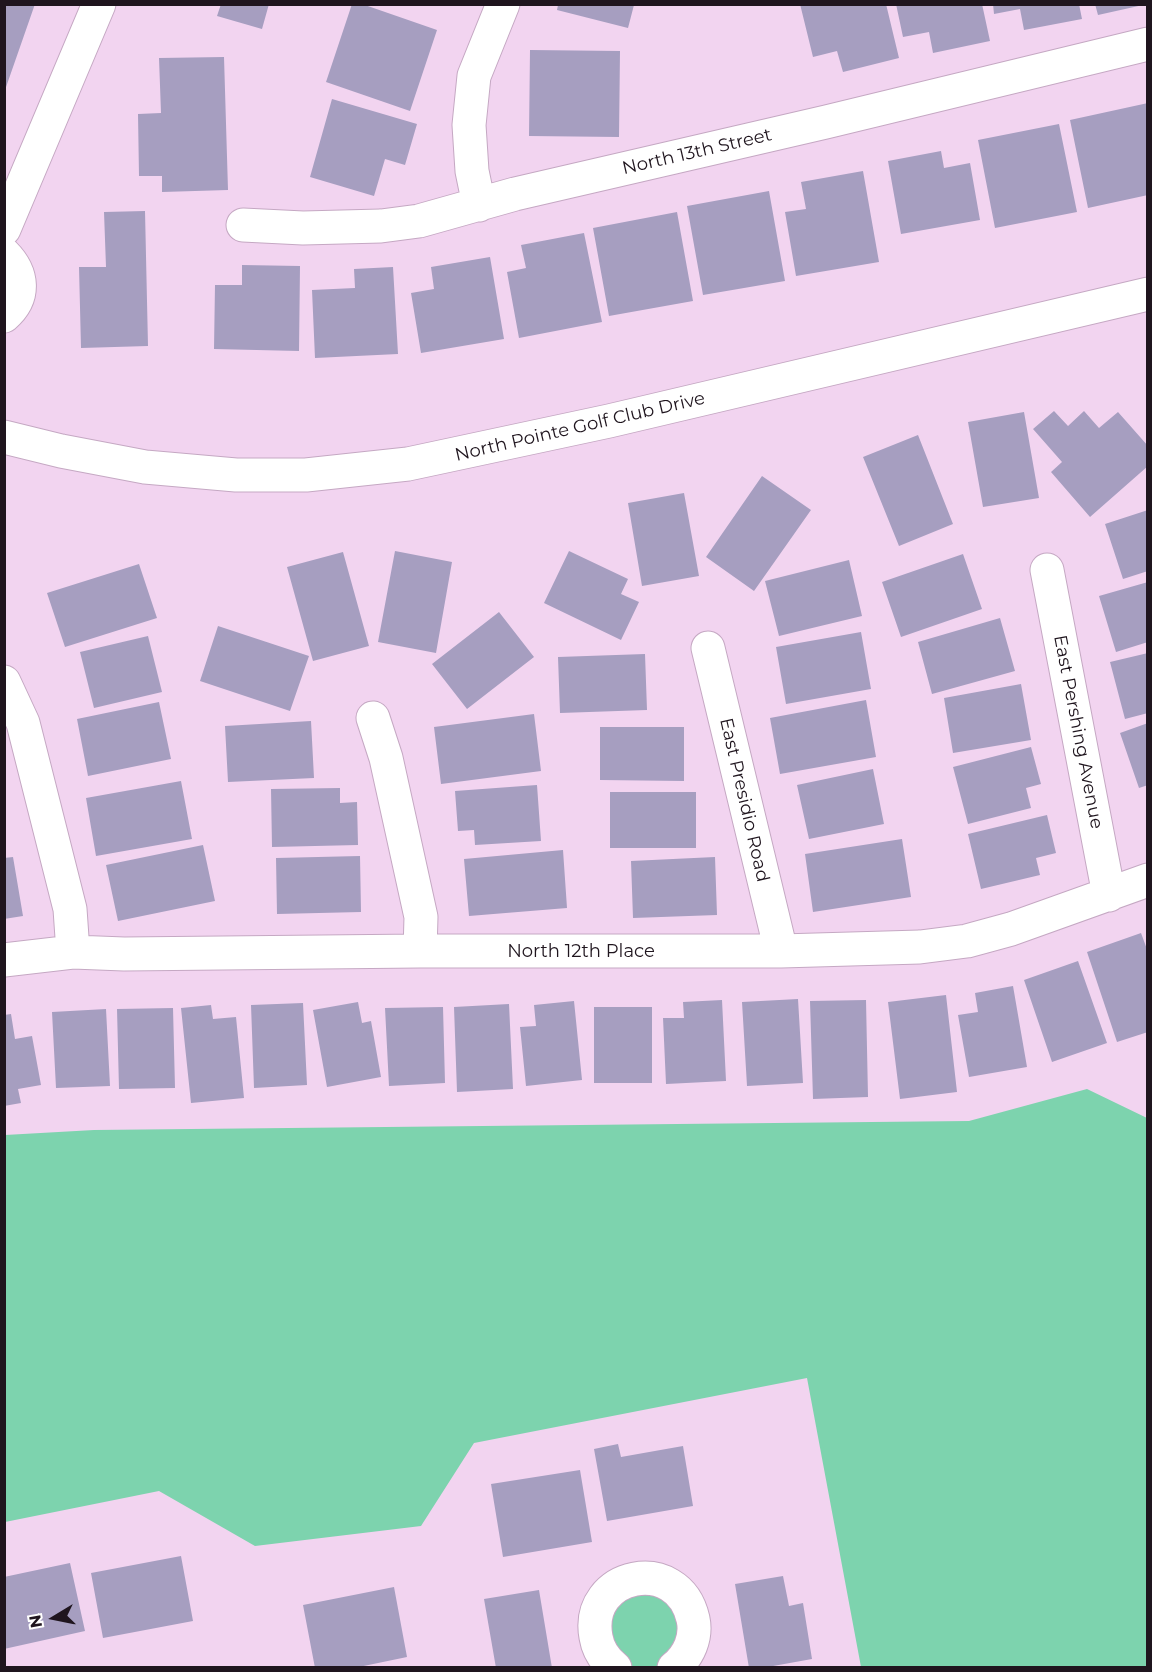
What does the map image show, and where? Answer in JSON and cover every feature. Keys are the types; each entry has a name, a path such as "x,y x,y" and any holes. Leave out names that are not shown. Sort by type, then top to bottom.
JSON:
{"street":[{"path":"4,229 99,4"},
{"path":"479,205 472,171 469,125 474,76 503,4"},
{"name":"North 13th Street","path":"243,225 303,228 381,226 419,221 515,194 1148,44"},
{"path":"4,254 14,264 19,274 20,285 14,306 4,316"},
{"name":"North Pointe Golf Club Drive","path":"4,437 144,467 236,475 306,475 408,464 609,421 1148,294"},
{"name":"East Pershing Avenue","path":"1047,570 1109,894"},
{"name":"East Presidio Road","path":"708,648 781,951"},
{"path":"4,682 23,723 68,898 73,952"},
{"path":"373,718 386,758 421,917 420,951"},
{"name":"North 12th Place","path":"4,960 73,952 124,954 781,951 920,947 968,941 1021,926 1148,880"},
{"path":"615,1668 608,1662 596,1641 594,1629 597,1610 614,1587 624,1581 637,1578 651,1578 672,1586 681,1593 687,1603 694,1624 694,1636 691,1647 677,1667"}],"green space":[{"path":"1087,1089 1147,1118 1147,1667 861,1667 807,1378 474,1443 421,1526 255,1546 159,1491 5,1522 5,1135 94,1130 969,1121"},
{"path":"614,1587 687,1603 674,1667 615,1667 608,1662"}],"building":[{"path":"5,4 35,4 5,90"},
{"path":"221,4 269,4 262,29 217,16"},
{"path":"352,4 362,4 437,30 410,111 326,82"},
{"path":"800,4 886,4 899,58 843,72 837,51 813,57"},
{"path":"896,4 982,4 990,41 933,53 929,32 903,37"},
{"path":"993,4 1079,4 1082,19 1024,30 1020,9 994,14"},
{"path":"1095,4 1142,4 1143,5 1098,15"},
{"path":"558,5 634,5 628,28 557,10"},
{"path":"530,50 620,51 619,137 529,136"},
{"path":"224,57 228,190 162,192 162,176 139,176 138,114 161,113 159,58"},
{"path":"332,99 417,124 405,165 385,159 374,196 310,177"},
{"path":"1148,103 1148,195 1088,208 1070,120"},
{"path":"1059,124 1077,212 995,228 978,140"},
{"path":"941,151 944,168 970,163 980,220 901,234 888,161"},
{"path":"863,171 879,262 796,276 785,212 806,209 801,182"},
{"path":"769,191 785,281 703,295 687,206"},
{"path":"145,211 148,346 81,348 79,267 106,267 104,212"},
{"path":"677,212 693,301 609,316 593,228"},
{"path":"584,233 602,322 519,338 507,272 526,268 521,245"},
{"path":"490,257 504,339 421,353 411,293 434,289 431,267"},
{"path":"242,265 300,266 299,351 214,349 215,285 242,285"},
{"path":"393,267 398,354 315,358 312,290 355,288 354,269"},
{"path":"1054,411 1068,426 1084,411 1099,428 1118,412 1148,446 1148,466 1090,517 1051,472 1062,462 1033,429"},
{"path":"1024,412 1039,498 983,507 968,422"},
{"path":"918,435 953,524 899,546 863,457"},
{"path":"762,476 811,510 754,591 706,557"},
{"path":"684,493 699,576 642,586 628,503"},
{"path":"1148,510 1148,571 1123,579 1105,524"},
{"path":"395,551 452,562 436,653 378,642"},
{"path":"569,551 628,579 621,594 639,602 621,640 544,603"},
{"path":"343,552 369,646 313,661 287,567"},
{"path":"963,554 982,609 901,637 882,582"},
{"path":"849,560 862,616 779,636 765,581"},
{"path":"139,564 157,618 65,647 47,593"},
{"path":"1148,582 1148,642 1116,652 1099,596"},
{"path":"499,612 534,657 467,709 432,664"},
{"path":"1000,618 1015,671 932,694 918,642"},
{"path":"218,626 309,656 290,711 200,681"},
{"path":"861,632 871,689 786,704 776,647"},
{"path":"148,636 162,692 94,708 80,652"},
{"path":"1148,653 1148,713 1125,719 1110,662"},
{"path":"645,654 647,710 560,713 558,657"},
{"path":"1021,684 1031,740 953,753 944,698"},
{"path":"866,700 876,757 780,774 770,718"},
{"path":"159,702 171,759 88,776 77,719"},
{"path":"534,714 541,771 441,784 434,727"},
{"path":"311,721 314,778 228,782 225,726"},
{"path":"1148,723 1148,785 1139,788 1120,733"},
{"path":"600,727 684,727 684,781 600,780"},
{"path":"1031,747 1041,784 1026,788 1031,808 968,824 953,767"},
{"path":"873,769 884,824 809,839 797,785"},
{"path":"181,781 192,839 96,856 86,798"},
{"path":"537,785 541,841 475,845 474,830 458,831 455,791"},
{"path":"340,788 340,803 357,802 358,845 272,847 271,789"},
{"path":"610,792 696,792 696,848 610,848"},
{"path":"1047,815 1056,853 1036,858 1040,875 981,889 968,834"},
{"path":"902,839 911,897 813,912 805,854"},
{"path":"203,845 215,901 118,921 106,865"},
{"path":"563,850 567,908 469,916 464,859"},
{"path":"360,856 361,912 277,914 276,858"},
{"path":"13,857 23,916 4,919 4,858"},
{"path":"715,857 717,915 633,918 631,861"},
{"path":"1141,933 1148,952 1148,1032 1117,1042 1087,952"},
{"path":"1078,961 1107,1043 1052,1062 1024,980"},
{"path":"1013,986 1027,1067 969,1077 958,1015 978,1012 975,993"},
{"path":"946,995 957,1092 900,1099 888,1002"},
{"path":"798,999 803,1083 747,1086 742,1002"},
{"path":"722,1000 726,1081 666,1084 663,1018 684,1018 683,1002"},
{"path":"866,1000 868,1097 813,1099 810,1001"},
{"path":"574,1001 582,1080 526,1086 520,1027 536,1026 534,1005"},
{"path":"358,1002 362,1023 371,1021 381,1077 327,1087 313,1010"},
{"path":"303,1003 307,1085 254,1088 251,1005"},
{"path":"509,1004 513,1089 457,1092 454,1007"},
{"path":"211,1005 213,1019 236,1017 244,1098 191,1103 181,1008"},
{"path":"443,1007 445,1083 389,1086 385,1008"},
{"path":"594,1007 652,1007 652,1083 594,1083"},
{"path":"173,1008 175,1088 119,1089 117,1009"},
{"path":"106,1009 110,1086 56,1088 52,1012"},
{"path":"11,1014 15,1039 32,1036 41,1085 18,1089 21,1103 4,1106 4,1015"},
{"path":"618,1444 621,1457 683,1446 693,1506 607,1521 594,1449"},
{"path":"580,1470 592,1542 503,1557 491,1484"},
{"path":"181,1556 193,1621 103,1638 91,1573"},
{"path":"70,1563 85,1631 4,1649 4,1577"},
{"path":"783,1576 789,1606 803,1603 812,1659 762,1668 749,1668 735,1584"},
{"path":"394,1587 407,1657 354,1668 315,1668 303,1605"},
{"path":"539,1590 552,1668 496,1668 484,1599"}]}
